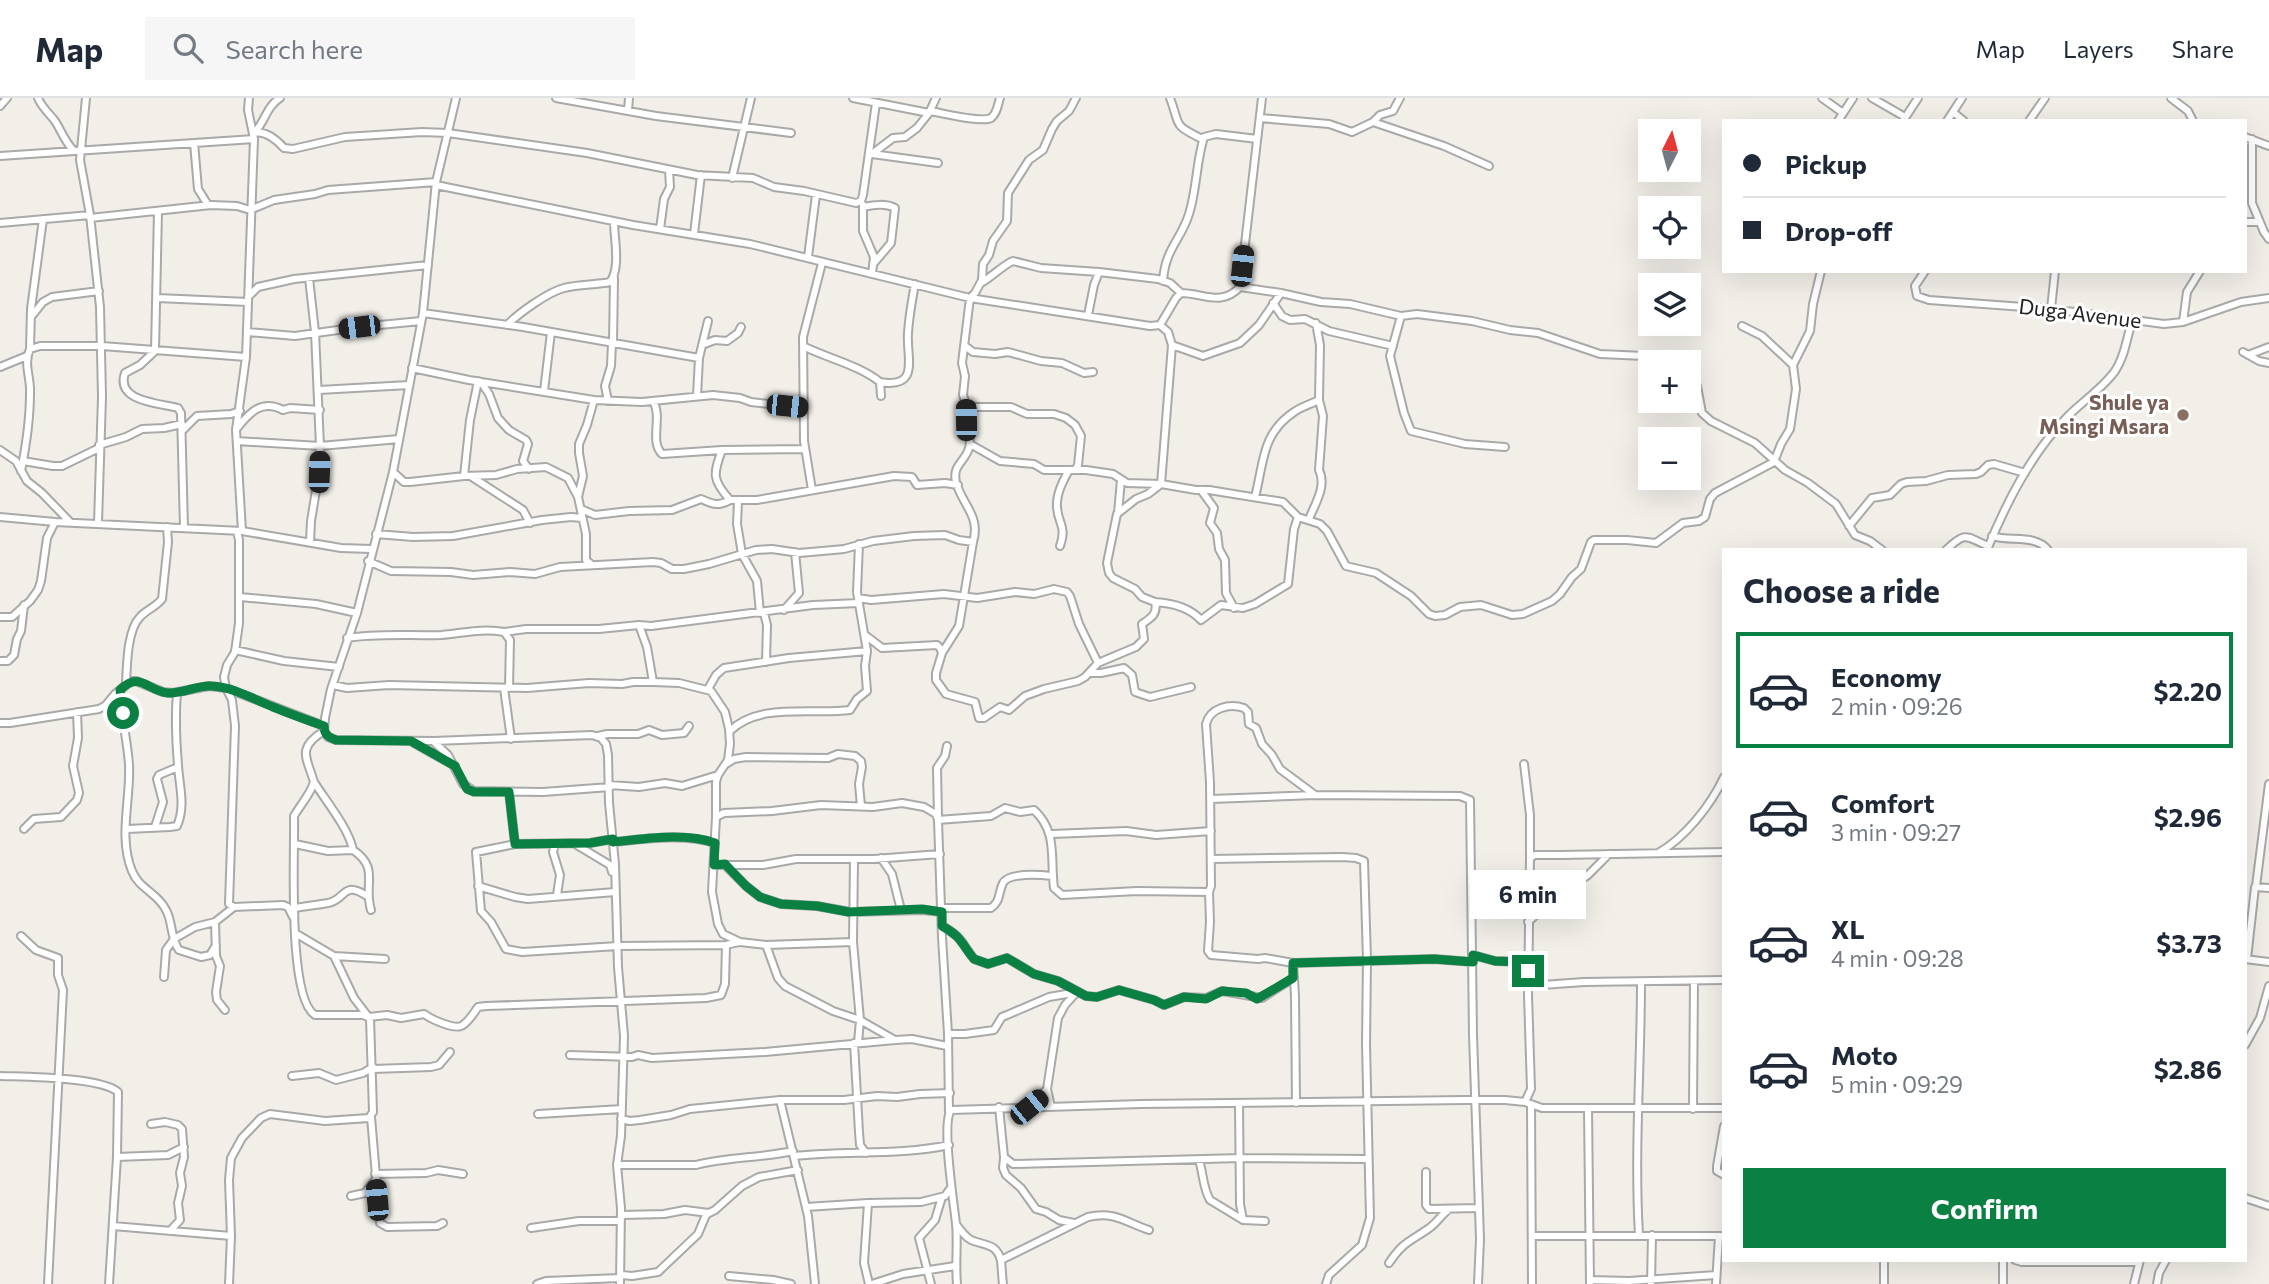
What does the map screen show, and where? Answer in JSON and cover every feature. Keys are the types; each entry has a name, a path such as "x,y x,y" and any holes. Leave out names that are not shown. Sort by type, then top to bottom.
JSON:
{"street":[{"path":"0,106 7,98"},
{"path":"38,98 43,109 56,122 65,142 77,151"},
{"path":"86,98 77,151 90,216 99,291 102,397 98,523"},
{"path":"233,907 229,904 235,726 232,700 224,677 235,650 239,623 236,430 247,332 254,136 249,98"},
{"path":"254,136 272,104 280,98"},
{"path":"456,98 436,184 423,313 393,472 356,613 333,684 324,729 328,737 336,740 434,741 638,734 649,730 662,735 674,735 684,733 689,726"},
{"path":"556,98 743,128 791,133"},
{"path":"628,110 629,98"},
{"path":"732,178 751,98"},
{"path":"857,98 975,119 993,116 1000,98"},
{"path":"871,154 893,138 905,137 917,128 936,98"},
{"path":"1076,98 1069,111 1052,129 1043,150 1029,160 1008,193 1007,221 998,231 985,261 981,283 970,298 962,363 965,376 963,395 970,444 966,456 955,471 958,485 976,523 976,531 959,626 942,653 936,680 946,694 975,702 979,718 984,719 1000,707 1009,710 1025,696 1078,681 1098,663 1136,647 1145,637 1142,624 1154,616 1155,602"},
{"path":"1170,98 1180,128 1202,139"},
{"path":"981,283 993,277 1008,262 1163,281 1170,283 1181,293 1222,298 1230,296 1240,287 1262,98"},
{"path":"1260,118 1329,124 1352,132 1380,115 1393,111 1400,98"},
{"path":"1822,98 1843,113"},
{"path":"1839,119 1853,98"},
{"path":"1872,98 1904,119 1918,98"},
{"path":"2030,119 2045,98"},
{"path":"2171,98 2188,111 2192,119"},
{"path":"1948,119 1960,99"},
{"path":"872,274 874,257 863,231 862,204 876,103"},
{"path":"1953,112 1962,119"},
{"path":"1373,121 1444,146 1489,166"},
{"path":"0,156 194,143 254,136 261,132 284,148 293,149 345,137 448,133 587,153 701,175 753,178 774,187 862,204 890,206 895,208 891,243 874,263"},
{"path":"1163,281 1166,259 1185,228 1202,139 1206,135 1216,134 1257,139"},
{"path":"2269,146 2249,138 2249,199 2269,239"},
{"path":"194,143 198,190 208,205"},
{"path":"871,154 938,163"},
{"path":"660,229 664,199 670,187 669,170"},
{"path":"694,234 701,175"},
{"path":"0,223 208,205 237,206 250,210 274,200 328,190 436,184 808,257 822,263 970,298 1150,326 1160,325 1168,332 1172,345 1161,484 1118,514"},
{"path":"808,257 816,195"},
{"path":"158,211 155,351 140,365 125,373 123,383 138,399 178,408 182,427 184,528"},
{"path":"21,471 30,392 30,317 43,219"},
{"path":"608,401 605,386 611,366 614,221"},
{"path":"2247,222 2260,222"},
{"path":"812,489 810,465 805,450 803,337 822,263"},
{"path":"248,300 258,287 270,283 428,264"},
{"path":"1088,315 1099,272"},
{"path":"970,444 1000,461 1034,464 1044,470 1113,474 1121,480 1139,485 1161,484 1283,502 1298,517 1320,524 1346,566 1376,573 1411,596 1429,614 1445,615 1460,607 1480,605 1512,615 1522,614 1552,601 1560,594 1581,569 1594,540 1656,543 1683,523 1699,521 1706,517 1710,499 1715,493 1774,462 1790,429 1796,389 1793,365 1810,331 1821,273"},
{"name":"Duga Avenue","path":"1924,273 1915,286 1917,296 1929,300 2051,309 2164,324 2183,321 2241,302 2269,298"},
{"path":"2051,309 2055,273"},
{"path":"2183,321 2187,292 2199,273"},
{"path":"506,325 528,307 556,290 610,282 614,276"},
{"path":"309,278 320,410 319,472 310,542"},
{"path":"804,348 864,371 880,382 895,383 910,370 908,331 915,284"},
{"path":"1240,287 1321,302 1350,304 1401,316 1417,314 1472,321 1538,333 1600,354 1638,356"},
{"path":"30,317 43,302 52,297 99,291"},
{"path":"1160,325 1181,293"},
{"path":"1172,345 1203,356 1240,343 1259,325 1281,293"},
{"path":"157,298 248,300"},
{"path":"1273,303 1282,316 1290,320 1305,319 1329,331 1393,346"},
{"path":"423,313 699,358"},
{"path":"1401,316 1391,356 1404,413 1411,431 1465,444 1505,447"},
{"path":"1948,548 1965,536 1987,548 2025,473 2067,417 2116,369 2126,349 2133,320"},
{"path":"247,332 295,336 421,321"},
{"path":"697,396 699,358 708,321"},
{"path":"1309,520 1322,485 1319,463 1323,416 1319,400 1320,345 1316,323"},
{"path":"1742,326 1762,336 1793,365"},
{"path":"702,345 715,340 727,341 738,333 741,327"},
{"path":"544,391 551,332"},
{"path":"0,367 40,346 102,346 246,357"},
{"path":"965,346 973,352 1008,352 1041,361 1062,363 1084,373 1093,372"},
{"path":"2269,348 2245,354 2269,363"},
{"path":"412,368 479,382 594,400 653,401 713,395 804,408"},
{"path":"479,382 489,394 498,418 509,430 526,440 528,444 523,461 529,469"},
{"path":"467,476 470,420 479,382"},
{"path":"880,382 881,396"},
{"path":"319,390 409,386"},
{"path":"578,497 583,476 579,444 594,400"},
{"path":"1255,497 1271,433 1295,411 1319,400"},
{"path":"653,401 658,410 657,444 662,454 722,450 805,450"},
{"path":"966,404 976,408 1011,407 1027,414 1054,414 1075,425 1081,436 1079,466 1062,482 1057,503 1058,517 1064,530 1060,546"},
{"path":"236,430 254,409 261,406 272,405 284,410 320,410"},
{"path":"1701,408 1702,413 1711,421 1755,443 1774,462 1836,504 1855,535 1879,548"},
{"path":"23,461 53,467 62,466 99,446 126,438 142,429 182,427 197,416 240,411"},
{"path":"237,441 320,446 399,439"},
{"path":"0,450 16,461 27,481 70,522"},
{"path":"722,450 715,473 716,481 730,500"},
{"path":"1849,526 1871,498 1890,495 1907,482 1934,480 1948,475 1976,474 1984,467 1994,464 2025,473"},
{"path":"393,472 404,482 496,475 517,469 550,468 565,476 578,497 586,534 586,560 592,565"},
{"path":"467,476 523,510 530,523"},
{"path":"581,509 595,515 672,510 701,499 715,505 730,500 796,494 894,476 912,477 917,485 945,482 958,485"},
{"path":"1121,480 1118,514 1108,552 1109,573 1113,578 1135,589 1142,597 1178,605 1201,620 1221,605 1234,608 1255,604 1288,584 1294,529 1298,517"},
{"path":"1200,490 1214,509 1210,523 1217,533 1219,549 1225,560 1226,593 1234,608"},
{"path":"738,501 737,524 742,554 757,581 768,635 766,662"},
{"path":"0,517 239,531 341,548 371,549"},
{"path":"376,534 453,536 571,517 582,518"},
{"path":"0,617 12,617 30,601 41,581 47,538 55,522"},
{"path":"126,683 126,661 135,625 140,616 162,599 169,542 167,527"},
{"path":"368,561 391,571 473,575 510,572 535,574 551,568 653,562 661,562 672,569 684,569 772,549 795,552 844,549 894,538 945,535 973,542"},
{"path":"1992,536 2002,540 2024,539 2041,542 2046,548"},
{"path":"730,731 747,718 792,712 850,710 857,699 867,691 864,666 867,651 856,583 859,544"},
{"path":"784,610 799,593 795,552"},
{"path":"347,638 650,626 813,605 944,594 991,597 1015,592 1034,594 1054,589 1067,592 1098,663"},
{"path":"240,597 316,604 356,613"},
{"path":"0,661 8,661 14,655 24,606"},
{"path":"639,625 647,647 653,682"},
{"path":"504,632 510,640 507,688 511,739"},
{"path":"865,635 882,648 937,645 942,653"},
{"path":"235,650 284,661 339,667"},
{"path":"708,689 716,675 724,668 867,651"},
{"path":"1090,673 1124,668 1132,675 1135,692 1150,697 1191,687"},
{"path":"0,723 99,709 126,683 136,681 163,692 209,686 226,688 324,729"},
{"path":"333,684 347,688 388,685 507,688 679,683 712,691 721,706 730,731 726,764"},
{"path":"120,690 129,765 127,844 132,871 143,888 161,901 168,913 179,950 201,957 210,955 216,946"},
{"path":"127,829 177,826 179,821 182,796 178,767 177,692"},
{"path":"1315,795 1280,769 1262,744 1256,728 1249,724 1248,712 1244,708 1237,705 1216,710 1208,716 1206,724 1211,799 1208,951 1211,955 1265,958 1293,963 1473,959 1521,962 1528,971"},
{"path":"24,829 34,819 61,817 77,800 79,793 73,766 78,737 77,712"},
{"path":"324,729 306,749 305,758 314,782 335,811 353,850 368,864 367,896 371,910"},
{"path":"598,736 606,744 614,892"},
{"path":"411,741 455,766"},
{"path":"434,741 443,748 467,789 474,792 543,792 665,783 682,786 718,775"},
{"path":"947,746 945,756 937,768 950,1093 947,1118 956,1224 957,1284"},
{"path":"853,942 766,945 740,942 723,934 718,924 712,892 718,775 726,764 746,757 828,758 838,754 855,756 861,761 862,767 859,784 861,806"},
{"path":"1524,764 1531,814 1528,922 1531,1089 1528,1103 1532,1284"},
{"path":"155,827 163,802 157,779 159,775 178,767"},
{"path":"1656,853 1668,847 1700,815 1722,781"},
{"path":"314,782 311,792 295,816 295,933 300,986 310,1012 322,1016 387,1015 401,1018 424,1014 433,1020 456,1027 462,1026 478,1007 486,1006 706,998 721,995 725,984 726,945"},
{"path":"2247,952 2269,784"},
{"path":"509,792 515,844"},
{"path":"1211,799 1315,795 1460,796 1470,800 1479,1208 1478,1284"},
{"path":"716,817 724,813 821,805 886,806 902,803 924,807 938,818 990,816 1005,808 1020,813 1034,810 1052,834 1052,876 1054,888 1062,895 1137,891 1209,892"},
{"path":"1052,834 1126,831 1156,835 1211,831"},
{"path":"715,843 704,839 673,838 515,844 476,852 481,911 491,922 506,948 522,952 726,945 740,942"},
{"path":"573,843 610,865 612,869 624,1055 617,1165 621,1218 621,1279"},
{"path":"295,844 328,851 353,850"},
{"path":"555,844 553,852 560,875 557,895"},
{"path":"1530,858 1535,855 1722,852"},
{"path":"714,865 763,865 796,859 940,854"},
{"path":"1528,922 1555,897 1588,875 1609,854"},
{"path":"1211,859 1342,856 1360,858 1364,865 1370,1218 1363,1243 1329,1275 1326,1284"},
{"path":"881,858 892,874 901,910"},
{"path":"854,859 853,942 860,1020 856,1043 858,1097 860,1145 866,1153"},
{"path":"725,864 760,897 790,906 817,906 853,911 991,908 997,904 1006,879 1033,874 1052,876"},
{"path":"478,886 528,898 614,892"},
{"path":"2256,886 2269,888"},
{"path":"295,908 331,903 348,890 354,889 367,896"},
{"path":"164,976 166,950 174,939 195,927 215,922 233,907 283,905 288,907 295,920"},
{"path":"215,922 216,956 220,966 216,992 225,1010"},
{"path":"942,926 964,943 974,959 988,964 1007,958 1034,974 1058,981 1092,997 1119,990 1164,1005 1184,997 1206,999 1222,991 1246,993 1257,999 1293,978"},
{"path":"295,933 334,956 385,959"},
{"path":"21,936 36,950 55,956 59,962 58,975 63,990 48,1284"},
{"path":"766,945 778,978 785,986 833,1011 860,1020 895,1040"},
{"path":"334,956 354,998 371,1023 371,1117 380,1223 387,1227 437,1226 443,1223"},
{"path":"2247,959 2269,963"},
{"path":"1293,963 1296,1103"},
{"path":"1693,1109 1694,981"},
{"path":"1528,986 1584,982 1722,981"},
{"path":"1639,1235 1636,1158 1641,982"},
{"path":"2247,1041 2260,1018 2269,986"},
{"path":"948,1034 993,1030 1002,1017 1049,997 1077,992"},
{"path":"1051,1107 1047,1089 1058,1018 1077,992"},
{"path":"570,1055 638,1055 652,1058 765,1052 912,1039 947,1046"},
{"path":"292,1076 319,1073 336,1080 373,1068 431,1067 439,1065 450,1052"},
{"path":"0,1076 57,1079 108,1086 118,1092 109,1284"},
{"path":"1029,1107 1047,1089"},
{"path":"621,1119 640,1120 690,1109 780,1100 844,1100 950,1093"},
{"path":"780,1100 806,1207 814,1284"},
{"path":"949,1112 999,1107 1476,1100 1528,1103 1542,1108 1722,1108"},
{"path":"1240,1103 1240,1204 1243,1220"},
{"path":"999,1107 1003,1168 1006,1175 1021,1188 1036,1209 1068,1223 1076,1223"},
{"path":"1588,1108 1590,1282 1651,1282 1716,1275"},
{"path":"538,1114 622,1109"},
{"path":"229,1284 229,1180 231,1158 238,1143 261,1118 270,1114 325,1121 371,1117"},
{"path":"151,1124 165,1122 178,1125 182,1129 184,1157 178,1203 180,1220 170,1231"},
{"path":"1722,1137 1717,1166 1717,1171 1722,1174"},
{"path":"617,1165 696,1165 707,1161 794,1153 926,1150 949,1145"},
{"path":"117,1157 168,1155 184,1147"},
{"path":"1003,1157 1013,1164 1241,1158 1368,1159"},
{"path":"1199,1160 1207,1196 1243,1220 1265,1221"},
{"path":"375,1177 438,1170 463,1174"},
{"path":"537,1284 546,1281 621,1279 658,1272 698,1234 706,1215 743,1186 759,1177 798,1170"},
{"path":"1426,1172 1426,1205 1432,1210 1479,1208"},
{"path":"351,1196 365,1193 375,1177"},
{"path":"806,1207 921,1202 942,1197 949,1193 951,1188"},
{"path":"931,1284 919,1238 935,1220 942,1197"},
{"path":"2247,1199 2269,1206"},
{"path":"868,1203 864,1263 870,1284 926,1269 955,1266"},
{"path":"1389,1263 1402,1245 1431,1228 1449,1209"},
{"path":"531,1228 685,1210 709,1213"},
{"path":"1001,1260 1088,1217 1107,1214 1149,1230"},
{"path":"956,1224 965,1236 993,1246 998,1252 1003,1284"},
{"path":"113,1226 231,1236"},
{"path":"1651,1235 1651,1282"},
{"path":"1532,1236 1721,1236 1716,1284"},
{"path":"1884,1262 1884,1284"},
{"path":"2003,1262 2003,1284"},
{"path":"2134,1284 2139,1262"},
{"path":"2157,1284 2165,1262"},
{"path":"729,1276 791,1284"}],"place":[{"name":"Shule ya Msingi Msara","path":"2183,415"}],"route":[{"path":"123,713 120,690 131,681 173,693 209,686 250,696 324,726 328,737 336,740 411,741 455,766 467,789 474,792 509,792 515,844 590,843 613,839 613,842 704,839 715,843 714,865 725,864 760,897 790,906 817,906 849,912 922,909 942,912 942,926 964,943 974,959 988,964 1007,958 1034,974 1058,981 1086,996 1097,997 1119,990 1164,1005 1184,997 1206,999 1222,991 1246,993 1257,999 1293,978 1293,963 1434,959 1473,962 1473,955 1495,961 1521,962 1528,971"}]}
